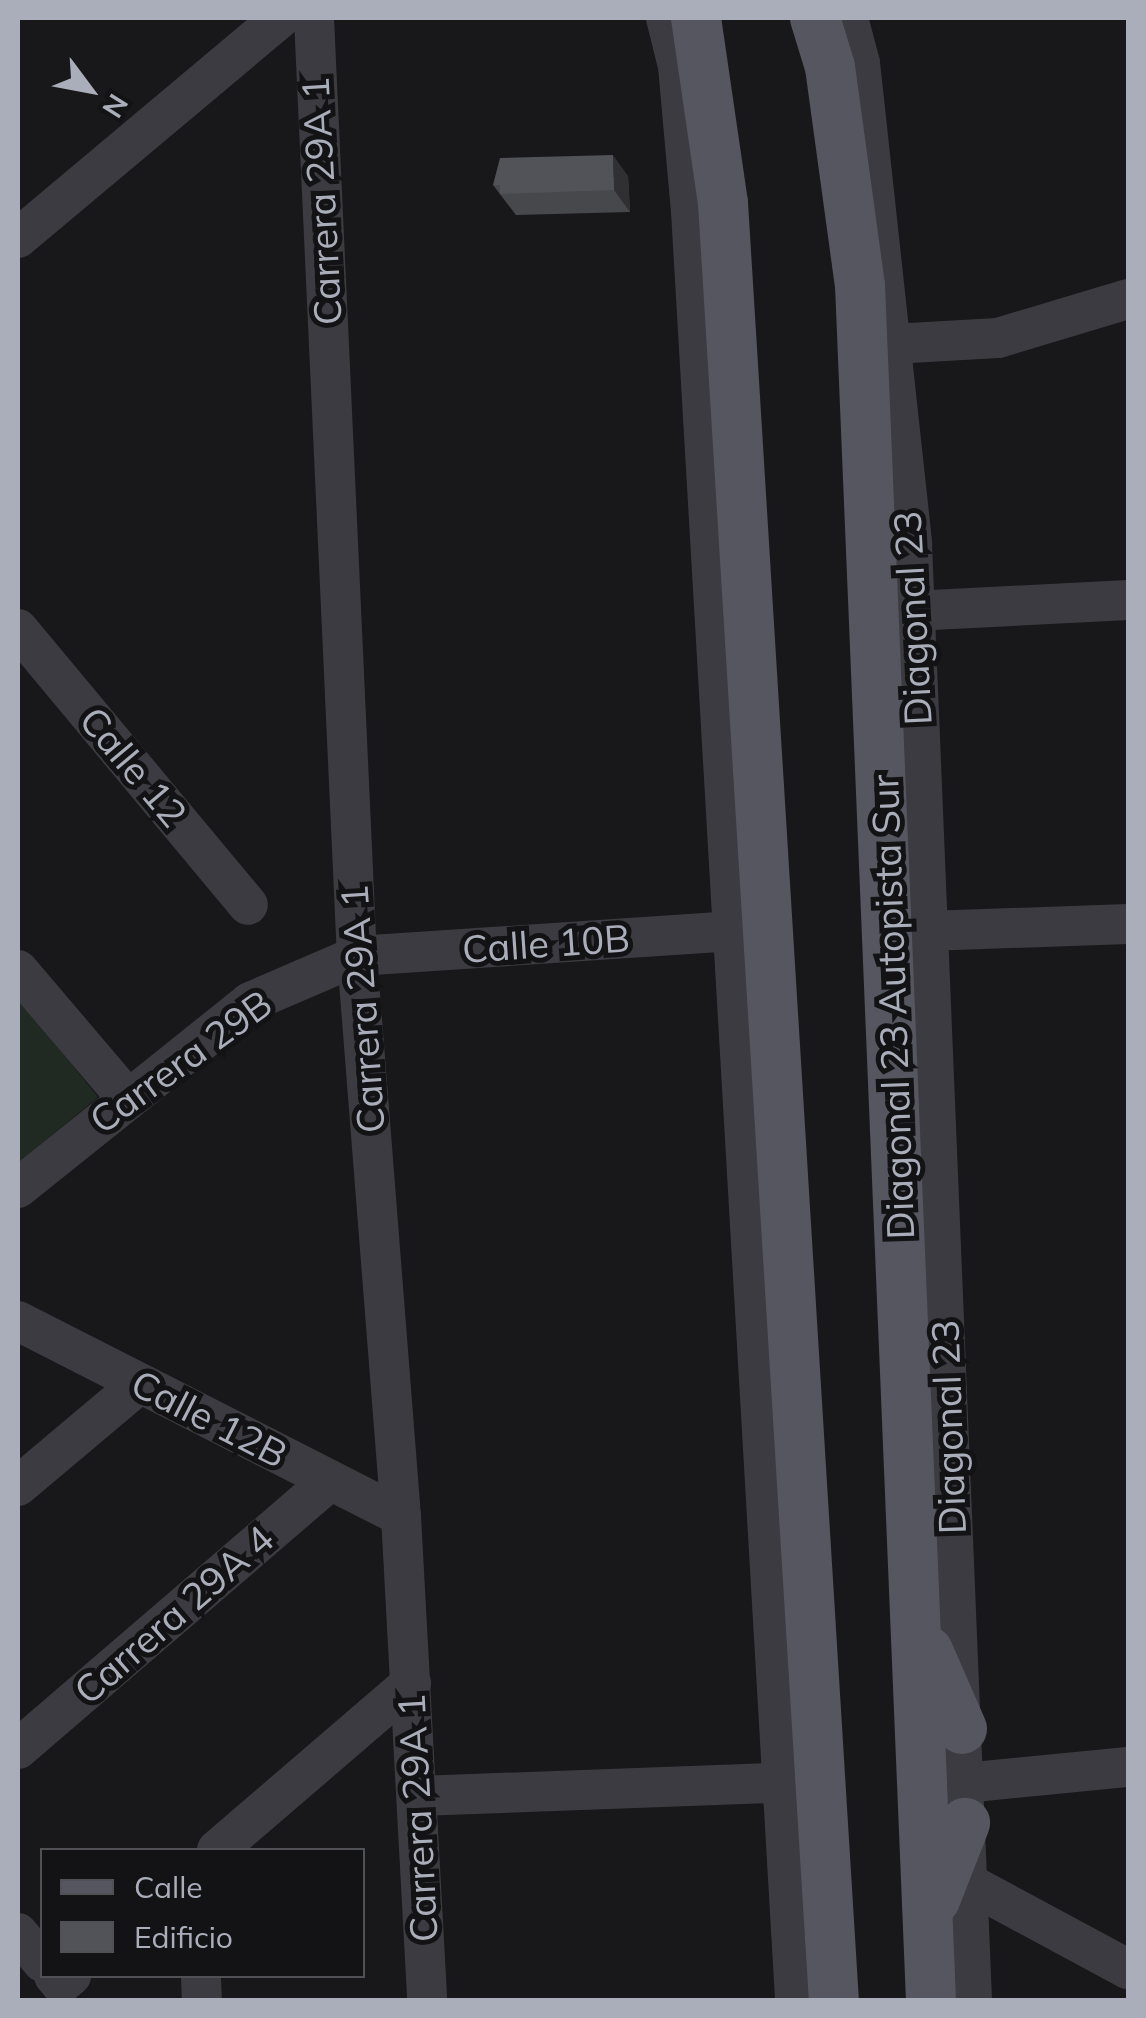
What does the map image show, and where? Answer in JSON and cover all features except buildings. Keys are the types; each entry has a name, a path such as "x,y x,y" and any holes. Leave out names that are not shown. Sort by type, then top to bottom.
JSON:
{"main road":[{"path":"696,18 723,203 765,816 809,1625 799,1783 828,1932 834,2000"},
{"name":"Diagonal 23 Autopista Sur","path":"816,18 830,66 860,285 871,502 895,602 917,1626 932,2000"},
{"path":"871,502 912,544 895,602"},
{"path":"779,1734 809,1625"},
{"path":"917,1626 962,1729"},
{"path":"928,1918 964,1803"},
{"path":"785,1836 828,1932"}],"street":[{"path":"18,238 280,18"},
{"name":"Carrera 29A 1","path":"314,18 357,956 401,1516 427,2000"},
{"path":"666,18 691,211 779,1734 799,1783 785,1836 795,2000"},
{"name":"Diagonal 23","path":"848,18 860,62 912,544"},
{"path":"860,62 863,18"},
{"path":"892,344 998,338 1128,299"},
{"path":"895,602 1128,600"},
{"name":"Diagonal 23","path":"895,602 927,931 972,2000"},
{"name":"Calle 12","path":"18,629 248,905"},
{"path":"927,931 1128,924"},
{"name":"Calle 10B","path":"357,956 734,932"},
{"name":"Carrera 29B","path":"18,1188 126,1097 250,1002 357,956"},
{"path":"18,970 126,1097"},
{"name":"Calle 12B","path":"18,1320 401,1516"},
{"path":"18,1486 139,1384"},
{"name":"Carrera 29A 4","path":"18,1749 330,1481"},
{"path":"219,1848 411,1684"},
{"path":"964,1803 1128,1767"},
{"path":"418,1796 799,1783"},
{"path":"968,1883 1128,1969"},
{"path":"18,1933 40,1956"}],"shaded area":[{"path":"18,998 98,1097 18,1163"}]}
